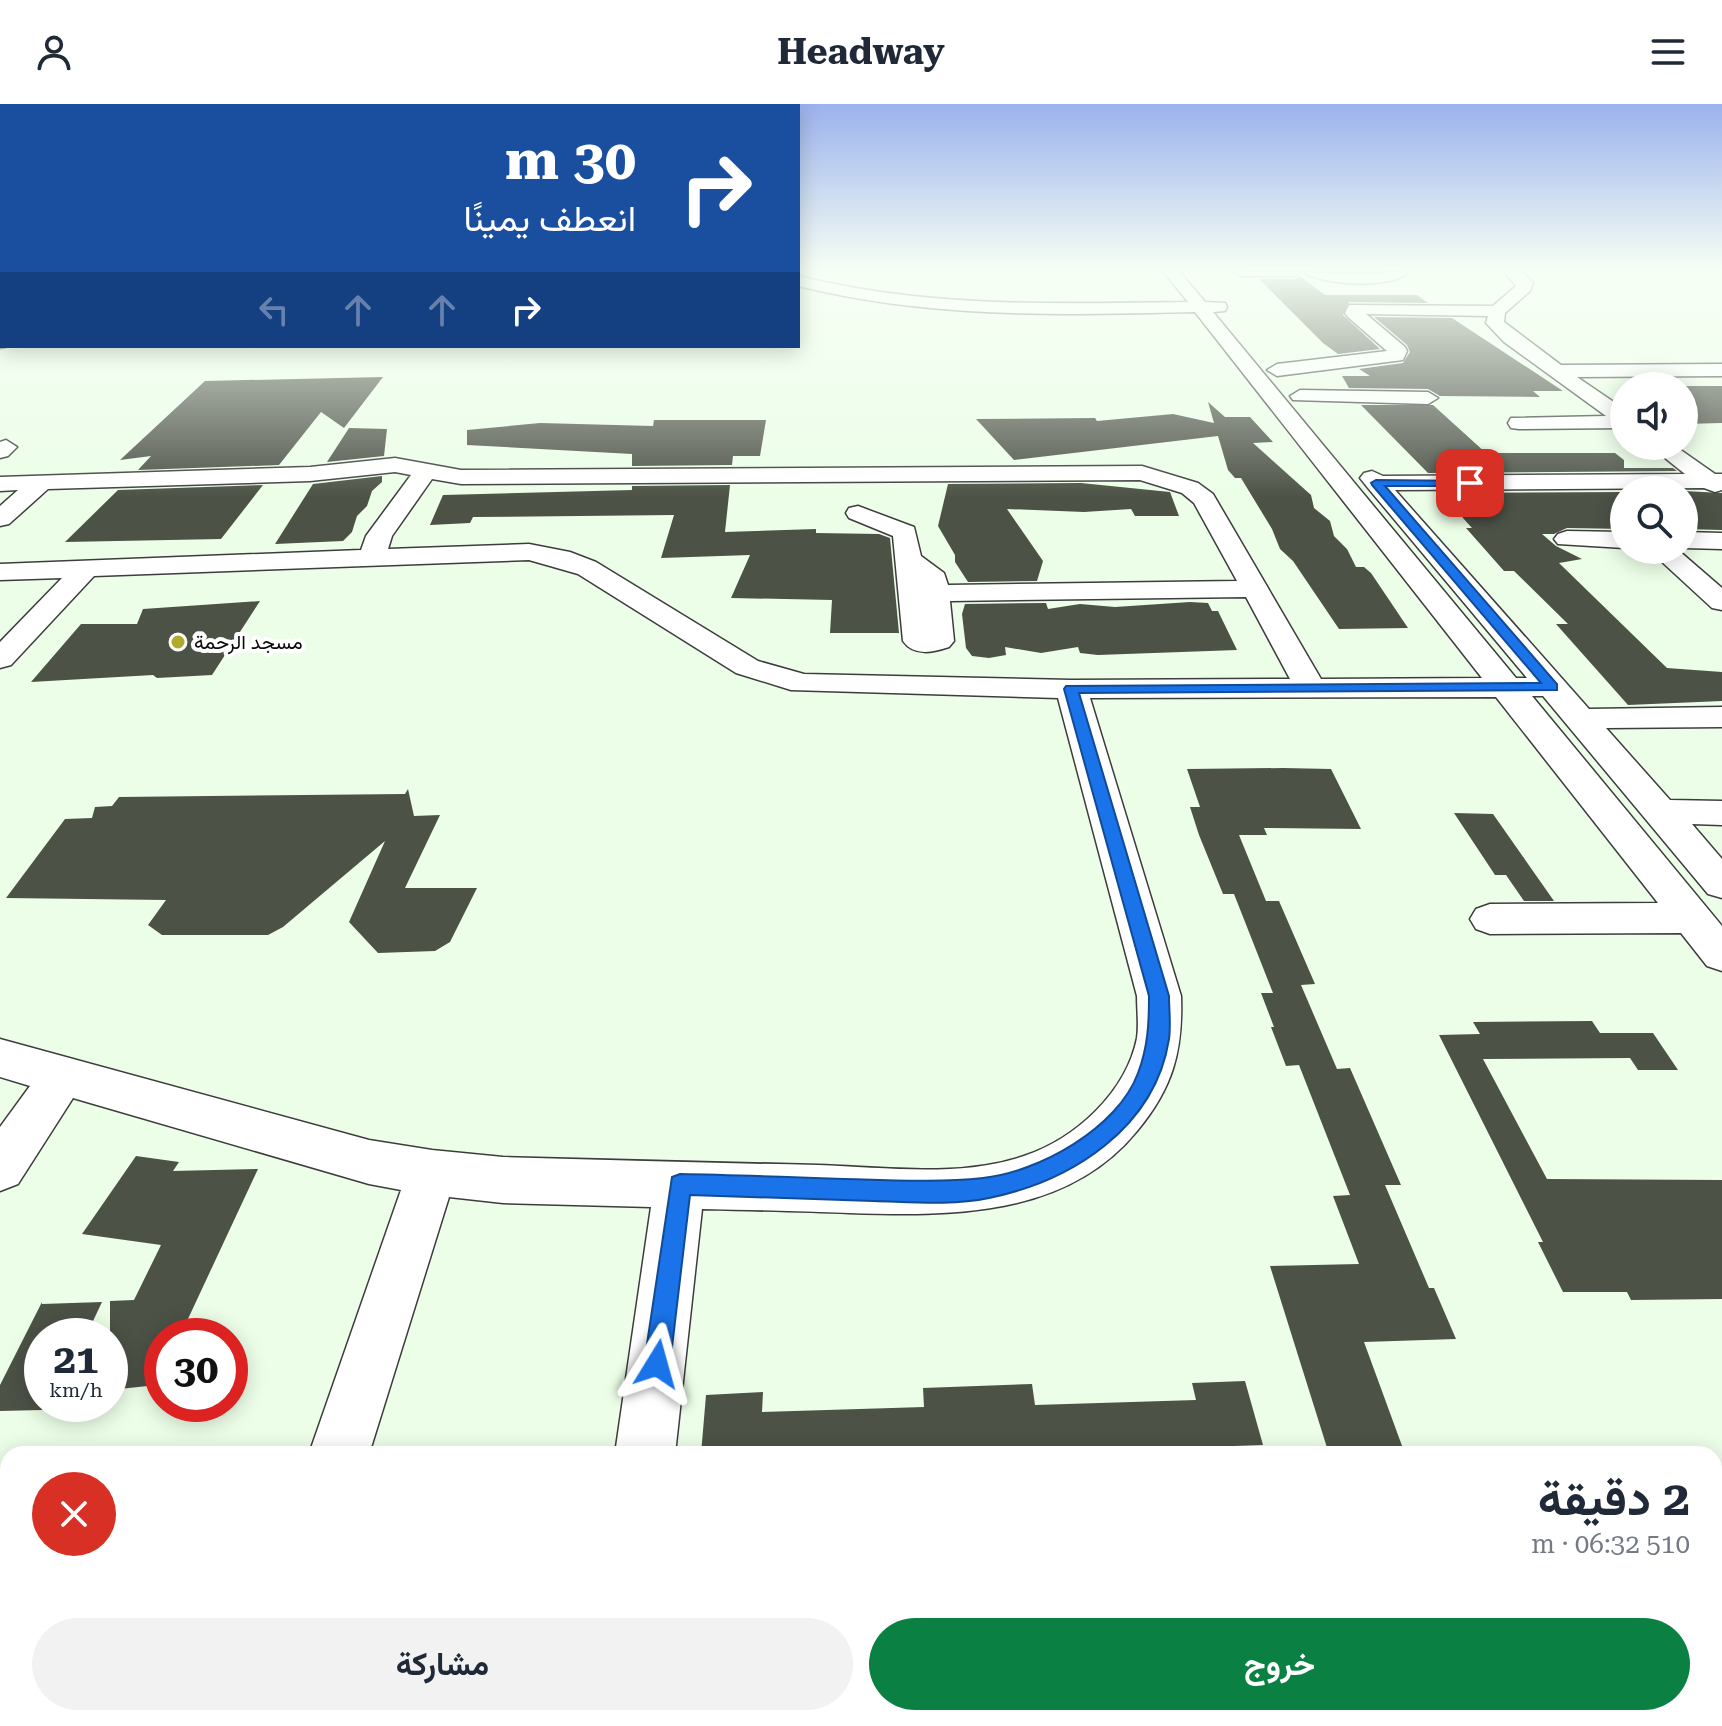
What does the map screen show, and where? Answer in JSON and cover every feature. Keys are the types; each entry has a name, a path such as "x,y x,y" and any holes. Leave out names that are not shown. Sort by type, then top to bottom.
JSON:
{"street":[{"path":"1243,347 1507,687 1722,955"},
{"path":"1253,347 1376,483 1722,884"},
{"path":"1277,370 1396,356 1398,351 1393,347"},
{"path":"1523,347 1610,411"},
{"path":"1557,371 1722,370"},
{"path":"1300,396 1428,398"},
{"path":"1519,423 1610,421"},
{"path":"1682,460 1718,484"},
{"path":"0,484 204,475 310,474 395,465 461,477 1142,473 1190,488 1204,499 1311,688"},
{"path":"372,557 379,536 426,470"},
{"path":"0,519 11,500 41,483"},
{"path":"1376,483 1718,484"},
{"path":"858,513 905,532 909,560 934,579 928,601 1255,589"},
{"path":"1567,539 1610,540"},
{"path":"1698,540 1722,541"},
{"path":"0,572 529,552 561,558 587,568 747,667 802,683 1071,689 1552,687"},
{"path":"1678,564 1722,602"},
{"path":"0,659 86,569"},
{"path":"0,1058 369,1162 432,1173 503,1180 937,1192 987,1188 1033,1176 1082,1151 1121,1118 1147,1080 1159,1038 1159,996 1071,689"},
{"path":"1580,719 1722,717"},
{"path":"1660,812 1722,813"},
{"path":"1490,919 1692,918"},
{"path":"0,1168 62,1077"},
{"path":"342,1446 432,1173"},
{"path":"646,1446 680,1184"}],"building":[{"path":"1328,347 1380,349 1338,354"},
{"path":"1408,347 1496,347 1563,391 1533,391 1540,397 1440,396 1428,389 1349,388 1342,376 1370,376 1359,369 1403,363 1410,352"},
{"path":"383,377 344,428 321,412 279,465 138,470 151,456 120,460 205,381"},
{"path":"1698,386 1722,386 1722,423 1698,424"},
{"path":"1208,402 1225,417 1250,417 1273,442 1253,443 1311,495 1314,508 1330,521 1334,536 1347,549 1356,567 1364,567 1371,573 1408,628 1339,629 1293,561 1280,549 1272,529 1241,478 1235,478 1228,470 1218,436 1014,460 976,419 1095,418 1097,421 1173,414 1214,423"},
{"path":"1361,405 1433,405 1486,453 1610,453 1610,460 1624,460 1624,468 1673,468 1677,471 1428,473"},
{"path":"654,420 766,420 760,456 733,456 732,465 632,466 632,454 467,445 467,430 540,423 653,426"},
{"path":"349,428 387,429 384,456 327,462"},
{"path":"382,476 382,482 372,491 367,506 357,516 352,532 343,541 275,544 313,484"},
{"path":"1081,483 1170,492 1179,516 1135,516 1131,509 1084,512 1007,509 1043,561 1037,581 968,582 938,526 948,484"},
{"path":"263,485 221,539 65,542 118,490"},
{"path":"730,485 725,532 816,529 816,533 879,534 890,538 899,633 830,633 832,600 731,598 750,555 661,558 674,515 473,517 470,523 430,525 443,495 632,490 632,486"},
{"path":"1610,492 1610,529 1567,528 1554,534 1542,534 1556,546 1582,559 1559,563 1667,668 1722,672 1722,701 1628,705 1556,624 1568,624 1514,571 1504,571 1466,528 1472,528 1454,508 1461,508 1447,493"},
{"path":"1698,492 1722,493 1722,530 1698,529"},
{"path":"260,601 212,675 31,682 81,624 137,624 143,609"},
{"path":"1046,603 1048,609 1080,604 1115,607 1208,603 1212,611 1218,611 1237,650 1098,655 1080,653 1078,647 1041,653 1005,647 1006,655 989,658 972,656 966,648 962,614 965,604"},
{"path":"1187,769 1331,769 1361,829 1264,828 1267,835 1239,835 1266,901 1279,901 1315,984 1301,985 1337,1069 1350,1068 1401,1185 1385,1185 1429,1288 1434,1288 1456,1339 1364,1342 1402,1446 1326,1446 1270,1266 1359,1264 1333,1196 1350,1195 1299,1065 1286,1066 1271,1027 1274,1027 1261,993 1273,993 1234,894 1223,894 1199,835 1190,807 1200,807"},
{"path":"408,789 414,816 440,815 405,888 477,888 450,942 435,951 378,953 349,922 385,841 283,927 268,935 162,935 148,925 166,900 6,898 65,819 92,818 95,807 112,806 119,797 405,794"},
{"path":"1454,813 1493,814 1554,901 1524,901 1506,875 1495,875"},
{"path":"1592,1021 1600,1033 1653,1033 1678,1070 1638,1070 1630,1058 1483,1059 1547,1179 1722,1180 1722,1299 1631,1300 1627,1292 1563,1292 1538,1242 1543,1242 1439,1035 1480,1034 1473,1022"},
{"path":"136,1156 179,1162 173,1171 258,1169 188,1318 144,1318 144,1386 128,1388 128,1318 110,1318 110,1301 134,1300 161,1245 82,1234"},
{"path":"42,1302 102,1302 94,1318 34,1318"},
{"path":"24,1338 24,1410 0,1411 0,1385"},
{"path":"1245,1381 1263,1445 702,1446 706,1395 763,1392 762,1412 924,1407 923,1388 1032,1384 1035,1405 1196,1400 1192,1383"}],"place":[{"name":"مسجد الرحمة","path":"178,642"}],"route":[{"path":"657,1364 680,1184 937,1192 987,1188 1033,1176 1082,1151 1121,1118 1147,1080 1159,1038 1159,996 1071,689 1552,687 1376,483 1470,483"}]}
